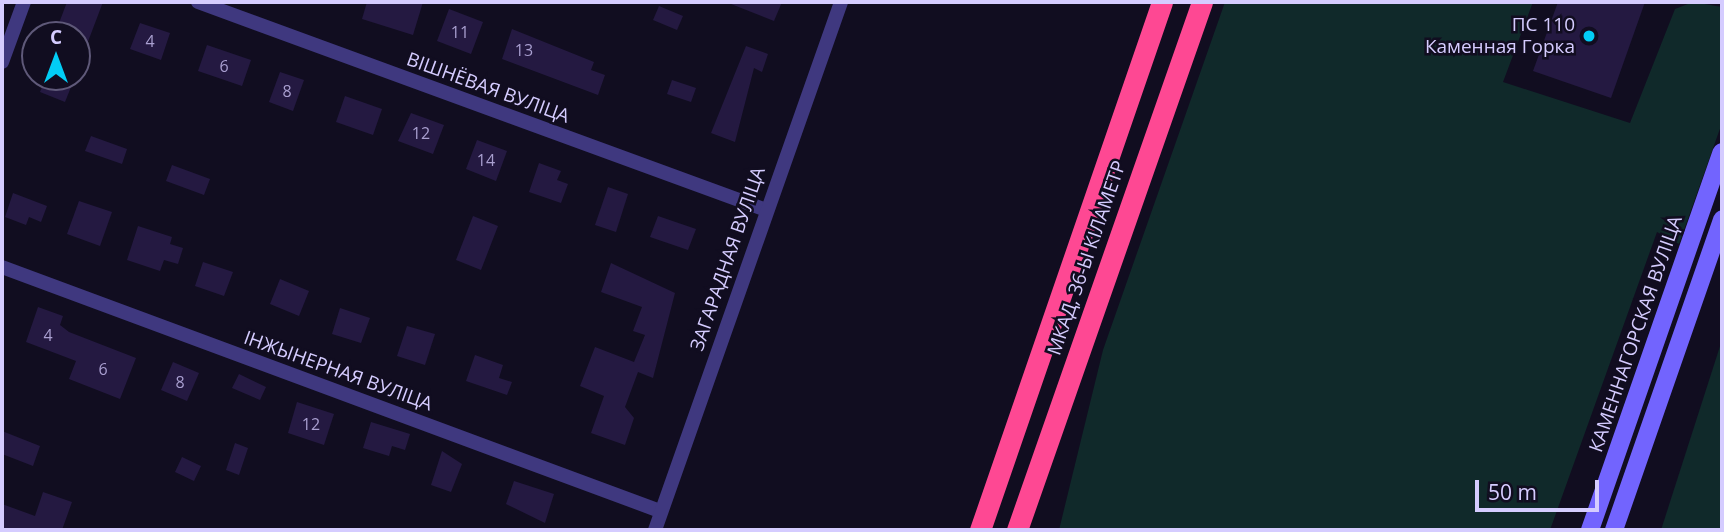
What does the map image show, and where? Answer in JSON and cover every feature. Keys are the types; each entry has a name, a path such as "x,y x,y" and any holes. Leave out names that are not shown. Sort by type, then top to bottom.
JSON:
{"highway":[{"name":"МКАД, 36-Ы КІЛАМЕТР","path":"980,530 1162,2"},
{"name":"МКАД, 36-Ы КІЛАМЕТР","path":"1017,530 1202,2"}],"main road":[{"name":"КАМЕННАГОРСКАЯ ВУЛІЦА","path":"1590,530 1722,152"},
{"path":"1614,530 1722,219"}],"street":[{"path":"2,62 24,2"},
{"name":"ВІШНЁВАЯ ВУЛІЦА","path":"198,2 766,210"},
{"name":"ЗАГАРАДНАЯ ВУЛІЦА","path":"655,530 841,2"},
{"name":"ІНЖЫНЕРНАЯ ВУЛІЦА","path":"2,267 660,511"}],"green space":[{"path":"1225,2 1533,2 1503,82 1630,123 1675,9 1693,2 1722,7 1722,123 1679,244 1657,232 1550,530 1059,530 1103,350"},
{"path":"1722,340 1722,530 1661,530"}],"building":[{"path":"67,2 103,2 91,34 91,21 60,21"},
{"path":"367,2 423,2 413,35 362,19"},
{"path":"726,2 782,2 774,21"},
{"name":"ПС 110 Каменная Горка","path":"1558,2 1645,2 1611,98 1533,71"},
{"path":"659,6 683,16 677,30 653,20"},
{"path":"449,9 483,22 471,54 437,41"},
{"path":"140,23 170,33 161,60 130,49"},
{"path":"512,29 594,62 591,70 605,75 598,95 502,59"},
{"path":"207,45 251,60 242,86 198,71"},
{"path":"746,46 768,54 762,72 754,68 735,142 711,133"},
{"path":"280,72 304,80 293,111 269,102"},
{"path":"672,80 696,88 691,102 667,94"},
{"path":"40,91 69,91 65,102"},
{"path":"345,96 382,109 373,135 336,122"},
{"path":"411,113 444,125 433,154 398,141"},
{"path":"91,136 127,149 122,164 85,151"},
{"path":"477,140 507,151 496,181 466,169"},
{"path":"539,163 561,171 557,180 568,184 561,203 529,192"},
{"path":"172,165 210,179 204,195 166,181"},
{"path":"608,187 628,194 616,232 595,225"},
{"path":"13,193 47,206 41,222 29,217 26,225 5,217"},
{"path":"79,201 112,212 100,246 67,234"},
{"path":"473,216 498,226 481,270 456,260"},
{"path":"658,216 696,229 688,250 650,237"},
{"path":"138,226 172,237 170,244 183,248 178,264 164,260 160,271 127,260"},
{"path":"203,262 233,272 224,296 195,286"},
{"path":"611,263 675,293 653,378 638,372 625,407 634,418 625,445 591,433 604,396 580,386 595,347 634,362 645,335 633,331 642,307 601,292"},
{"path":"280,279 309,291 299,316 270,304"},
{"path":"38,307 63,316 60,325 69,332 136,358 120,399 69,379 76,361 26,342"},
{"path":"340,308 370,318 361,343 332,334"},
{"path":"407,326 435,334 425,365 397,356"},
{"path":"475,355 503,365 499,378 512,382 507,395 466,381"},
{"path":"173,362 199,373 187,401 161,390"},
{"path":"239,374 266,387 260,400 232,388"},
{"path":"297,402 334,414 324,445 288,433"},
{"path":"371,422 410,434 405,450 392,446 389,456 363,448"},
{"path":"2,431 40,446 33,466 2,454"},
{"path":"235,443 248,448 239,475 226,470"},
{"path":"442,451 462,464 451,492 431,485"},
{"path":"182,457 201,466 194,481 175,472"},
{"path":"514,481 554,494 545,523 506,504"},
{"path":"43,492 72,502 62,530 2,530 2,504 35,516"}],"place":[{"name":"ПС 110 Каменная Горка","path":"1589,36"}]}
